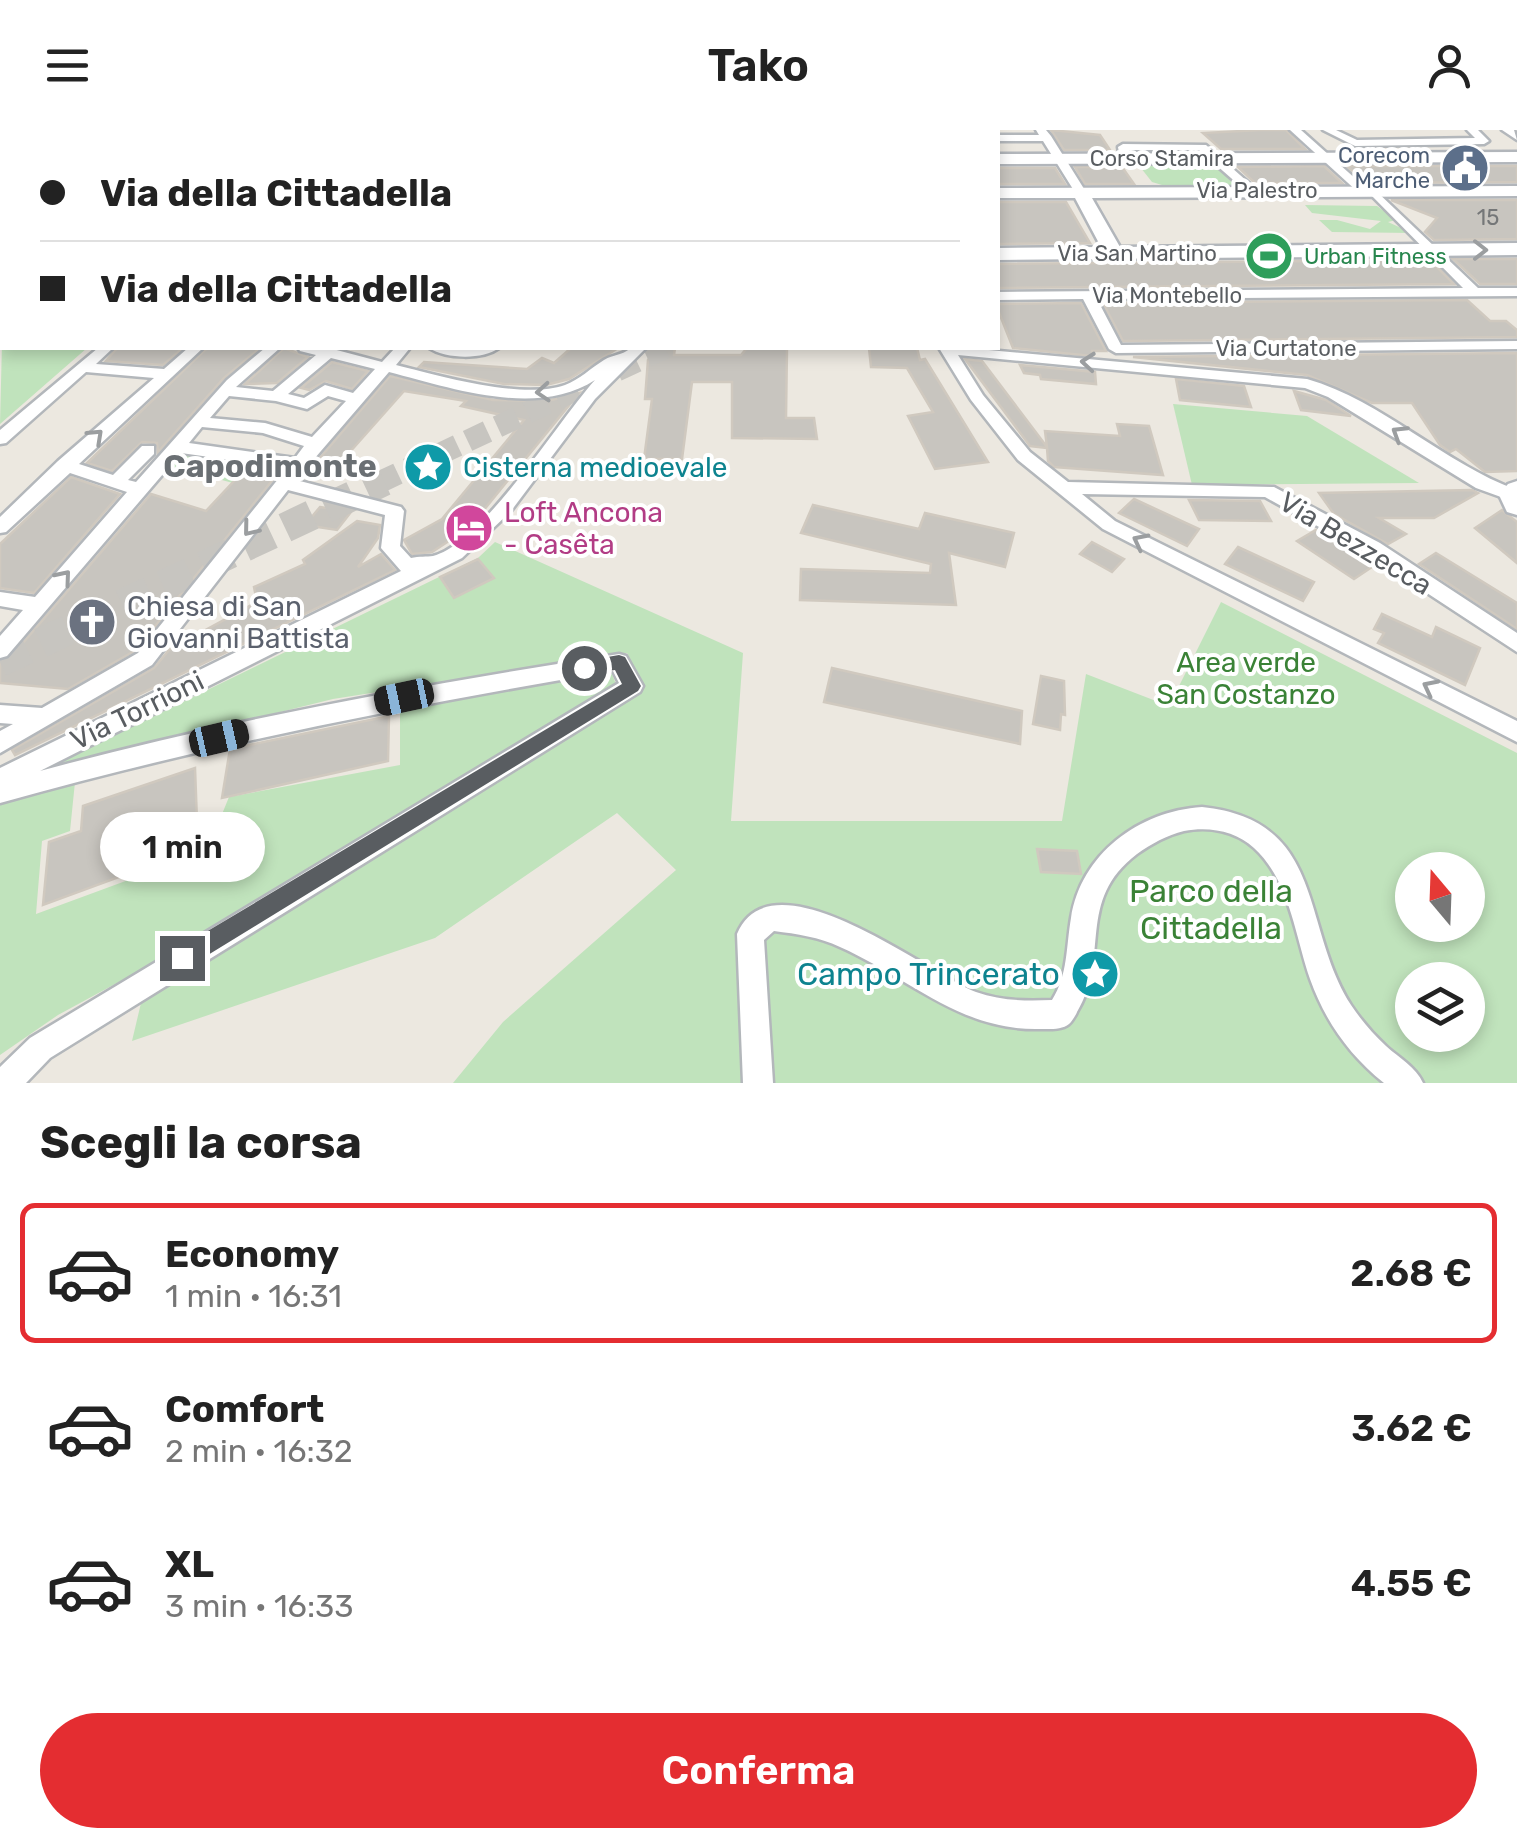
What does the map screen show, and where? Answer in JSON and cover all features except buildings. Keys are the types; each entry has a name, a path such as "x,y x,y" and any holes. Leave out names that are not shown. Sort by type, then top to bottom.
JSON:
{"street":[{"path":"1149,130 1170,152"},
{"path":"1295,130 1432,246 1429,250 1475,293"},
{"path":"1328,130 1350,143 1484,141 1472,130"},
{"path":"1507,130 1517,137"},
{"path":"1000,138 1044,134 1114,253"},
{"path":"1418,143 1430,151"},
{"name":"Corso Stamira","path":"1000,159 1124,159 1170,152 1220,158 1517,157"},
{"path":"1220,158 1251,190"},
{"path":"1124,159 1148,191"},
{"name":"Via Palestro","path":"1000,194 1517,191"},
{"name":"Via San Martino","path":"1000,254 1517,250"},
{"name":"Via Montebello","path":"1000,296 1517,292"},
{"name":"Via Curtatone","path":"1088,296 1116,350 1517,345"},
{"path":"0,439 104,350"},
{"path":"0,527 194,350"},
{"path":"0,650 225,390 270,350"},
{"path":"317,350 384,368 531,394 569,389 635,351"},
{"path":"0,743 145,658 287,484 299,464 401,350"},
{"path":"458,350 486,350"},
{"path":"948,350 1024,456 1109,526 1517,732"},
{"path":"957,350 1307,384 1334,394 1482,484 1515,497"},
{"name":"Via Torrioni","path":"0,779 428,566 486,532 550,442 635,351"},
{"path":"276,396 329,352"},
{"path":"83,367 164,374"},
{"path":"225,390 307,404 325,390 356,399"},
{"path":"198,422 265,428 316,444"},
{"path":"176,447 299,464"},
{"path":"116,481 148,450"},
{"path":"64,465 140,490"},
{"path":"287,484 395,512 390,548 408,566 422,560 428,566"},
{"name":"Via Bezzecca","path":"1060,488 1268,490 1373,548 1517,644"},
{"path":"0,599 41,605"},
{"path":"0,792 109,762 404,697 619,662 632,686 55,1038 5,1083"},
{"path":"0,714 46,717"},
{"path":"758,1083 750,934 770,917 798,918 844,930 918,979 980,1011 1024,1020 1060,1014 1078,992 1086,894 1116,855 1156,830 1196,815 1247,827 1269,845 1286,872 1333,1002 1381,1065 1408,1083"}],"green space":[{"path":"1216,162 1236,185 1172,188 1152,182 1137,163"},
{"path":"1305,205 1377,206 1396,220 1388,222 1412,233 1332,232 1319,220 1337,220 1370,229 1381,221 1312,213"},
{"path":"2,350 85,350 0,424"},
{"path":"1173,404 1307,416 1419,483 1192,485"},
{"path":"180,453 249,465 233,483 169,466"},
{"name":"Parco della Cittadella","path":"495,542 743,653 731,821 1062,821 1086,674 1169,706 1221,602 1517,753 1517,1083 453,1083 503,1022 676,870 617,813 435,938 132,1041 141,1003 644,686 627,653 333,699 41,771 478,558"},
{"path":"611,671 617,687 198,939 58,1015 0,1055 0,800 75,782 70,831 42,841 36,914 207,851 229,797 400,765 400,711"}],"tunnel":[{"path":"378,483 661,350"},
{"path":"0,662 384,481"}],"place":[{"name":"Corecom Marche","path":"1465,168"},
{"name":"Urban Fitness","path":"1269,256"},
{"name":"Cisterna medioevale","path":"428,467"},
{"name":"Loft Ancona - Casêta","path":"469,528"},
{"name":"Chiesa di San Giovanni Battista","path":"92,622"},
{"name":"Campo Trincerato","path":"1095,974"}],"district":[{"name":"Capodimonte","path":"270,466"}],"route":[{"path":"182,958 452,799 632,686 619,662 584,668"}],"park label":[{"name":"Area verde San Costanzo","path":"1246,678"}]}
